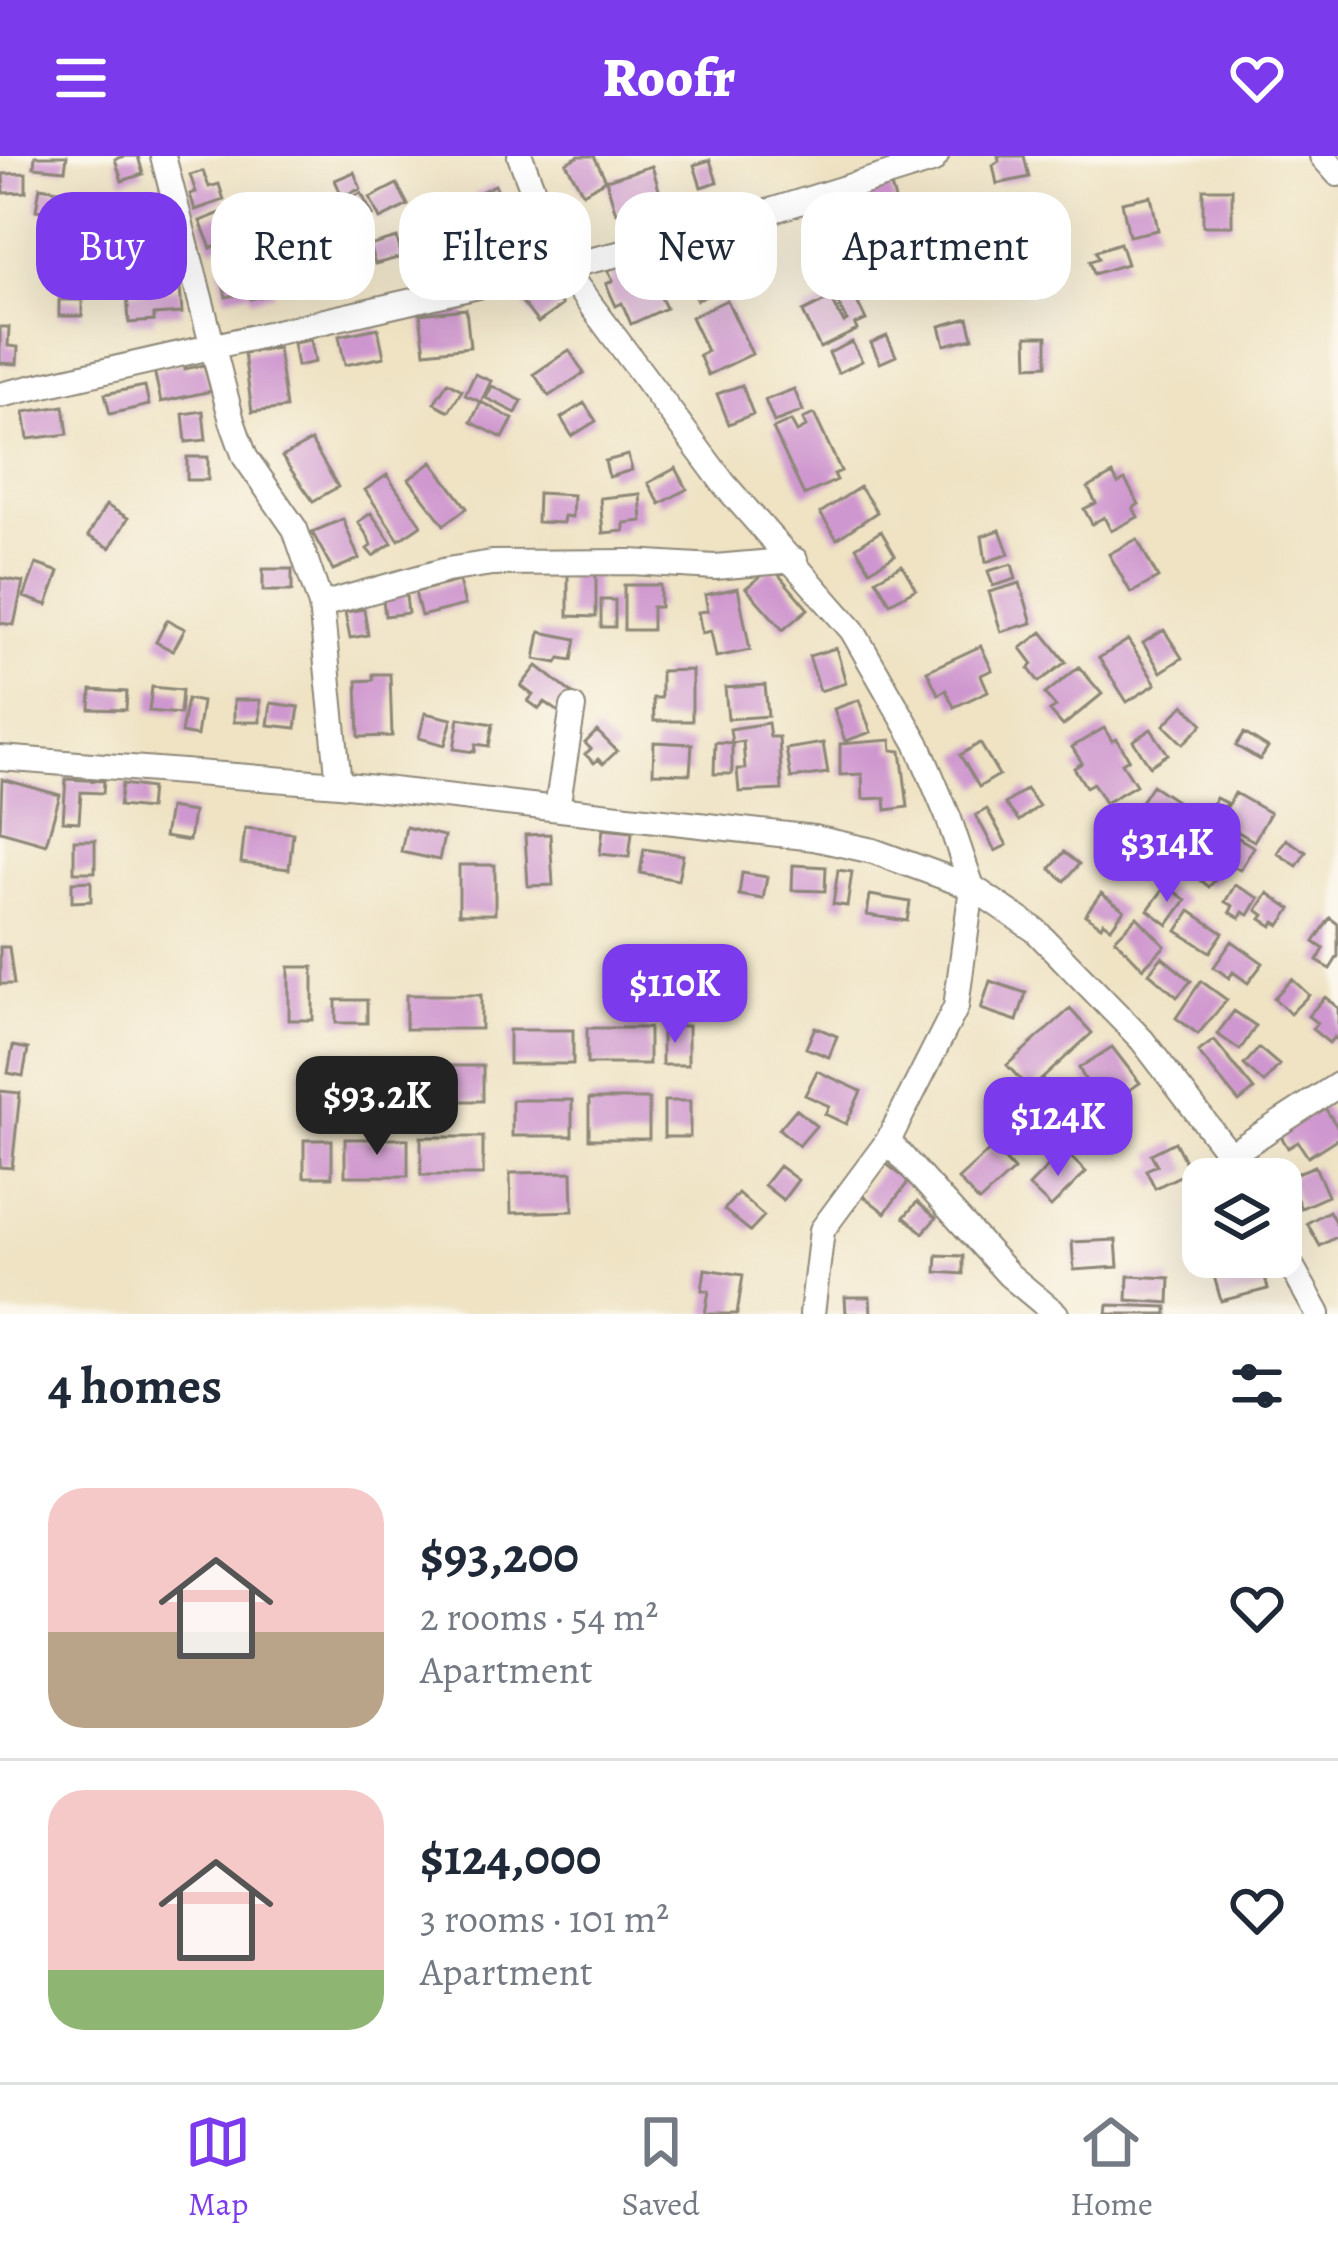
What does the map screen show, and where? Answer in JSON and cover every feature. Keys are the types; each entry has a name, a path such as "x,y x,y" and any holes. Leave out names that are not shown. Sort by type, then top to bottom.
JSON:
{"street":[{"path":"163,156 245,457 295,529 321,605 339,784"},
{"path":"520,156 534,192"},
{"path":"591,259 667,244 936,156"},
{"path":"1322,156 1338,174"},
{"path":"0,395 416,300"},
{"path":"587,300 724,484 852,630 917,743 972,887 956,1006 888,1141 822,1230 812,1314"},
{"path":"321,605 447,570 492,563 715,567 795,560"},
{"path":"557,808 573,706"},
{"path":"0,758 339,784 814,838 873,851 972,887 1036,930 1127,1024 1232,1158"},
{"path":"1230,1155 1338,1085"},
{"path":"888,1141 1009,1275 1056,1314"},
{"path":"1299,1278 1318,1310"}],"building":[{"path":"35,156 67,156 65,170 34,167"},
{"path":"138,156 143,174 122,181 115,159"},
{"path":"579,156 594,156 606,180 582,192 566,163"},
{"path":"998,156 1024,156 1029,177 997,184 993,165"},
{"path":"710,160 717,182 701,187 694,165"},
{"path":"652,166 660,192 615,192 615,210 606,180"},
{"path":"203,171 209,187 219,184 222,192 211,192 211,204 195,210 190,175"},
{"path":"354,172 361,189 340,192 335,180"},
{"path":"26,173 26,192 4,193 3,174"},
{"path":"889,180 893,192 847,192"},
{"path":"397,184 399,210 380,219 375,195"},
{"path":"1203,189 1232,189 1232,226 1203,226"},
{"path":"1151,196 1158,230 1129,236 1122,202"},
{"path":"211,217 211,248 200,221"},
{"path":"397,238 399,258 375,264 375,244"},
{"path":"1120,243 1127,264 1094,274 1090,261 1099,258 1096,251"},
{"path":"615,267 615,300 662,300 666,308 631,324 622,303 616,306 606,284 613,281 608,270"},
{"path":"59,300 82,300 82,316 59,316"},
{"path":"128,300 181,300 182,313 129,323"},
{"path":"520,300 558,300 562,305 538,323"},
{"path":"727,300 752,354 708,375 699,355 707,351 691,317"},
{"path":"832,300 844,323 836,300 856,300 866,320 855,325 857,330 820,348 803,312"},
{"path":"466,309 470,347 425,352 420,314"},
{"path":"968,318 973,338 945,345 940,326"},
{"path":"0,327 9,327 8,346 18,347 17,364 0,363"},
{"path":"378,328 384,357 345,365 339,336"},
{"path":"887,336 896,356 880,363 871,343"},
{"path":"1027,336 1047,336 1047,365 1028,366"},
{"path":"311,340 315,362 297,366 293,343"},
{"path":"852,342 862,361 838,373 829,353"},
{"path":"278,348 286,408 252,412 244,353"},
{"path":"569,350 584,373 549,396 534,374"},
{"path":"184,363 185,369 204,365 211,391 161,402 154,370"},
{"path":"475,374 491,381 481,402 465,395"},
{"path":"448,382 462,390 449,411 434,403"},
{"path":"742,385 753,414 729,424 717,394"},
{"path":"145,386 149,405 110,414 105,394"},
{"path":"492,386 522,401 516,413 486,398"},
{"path":"794,389 803,411 774,422 765,400"},
{"path":"481,402 513,419 503,438 471,422"},
{"path":"584,403 596,421 572,436 561,418"},
{"path":"64,406 68,434 28,439 24,412"},
{"path":"203,411 206,440 186,442 183,414"},
{"path":"814,414 841,471 834,474 837,480 804,495 773,429 791,421 797,432 806,427 803,419"},
{"path":"311,441 338,487 313,501 282,457"},
{"path":"628,455 632,470 609,477 605,461"},
{"path":"187,457 208,457 208,480 187,480"},
{"path":"432,462 467,508 444,525 409,479"},
{"path":"676,468 687,489 660,504 648,483"},
{"path":"1113,474 1118,484 1125,480 1139,504 1133,508 1138,517 1111,531 1104,517 1092,524 1084,509 1096,503 1088,488"},
{"path":"387,475 421,525 399,540 365,490"},
{"path":"860,487 877,512 837,539 820,513"},
{"path":"538,493 573,495 572,517 564,516 563,523 537,522"},
{"path":"640,494 642,521 624,523 624,531 603,533 600,498"},
{"path":"106,505 128,518 110,548 88,536"},
{"path":"371,513 392,543 373,556 358,522"},
{"path":"343,519 359,559 333,570 312,532"},
{"path":"1000,530 1009,554 986,562 982,536"},
{"path":"881,531 895,555 870,570 856,547"},
{"path":"1137,539 1158,578 1131,593 1109,554"},
{"path":"36,564 59,572 47,605 24,597"},
{"path":"1012,564 1016,579 993,586 988,571"},
{"path":"902,565 916,589 890,603 876,579"},
{"path":"772,567 808,609 783,630 746,588"},
{"path":"263,569 292,569 292,591 263,591"},
{"path":"568,572 596,572 596,617 568,616"},
{"path":"0,578 23,582 14,625 0,623"},
{"path":"459,581 465,605 421,616 415,592"},
{"path":"1020,583 1032,623 1001,632 989,592"},
{"path":"624,585 660,585 660,607 652,607 652,630 624,630"},
{"path":"405,587 408,613 385,616 382,591"},
{"path":"738,588 750,650 716,657 711,631 702,633 698,612 708,611 705,595"},
{"path":"601,600 615,600 615,627 601,627"},
{"path":"364,609 368,635 350,638 345,612"},
{"path":"167,620 185,629 173,651 156,642"},
{"path":"1164,630 1182,658 1161,672 1143,643"},
{"path":"540,632 576,639 572,660 535,659"},
{"path":"1042,632 1066,662 1039,682 1021,648"},
{"path":"1128,640 1156,684 1127,702 1099,658"},
{"path":"981,646 992,670 981,675 988,691 954,707 946,690 938,694 927,671"},
{"path":"836,648 846,683 820,691 809,656"},
{"path":"537,666 573,694 559,712 545,702 539,709 528,701 533,695 521,686"},
{"path":"1079,667 1102,694 1063,726 1050,711 1056,707 1045,694"},
{"path":"692,670 692,721 654,721 653,698 661,698 661,671"},
{"path":"373,674 390,674 392,736 359,737 357,681 373,680"},
{"path":"765,685 768,716 728,719 725,688"},
{"path":"152,687 182,690 180,714 149,711"},
{"path":"91,690 127,692 126,710 90,709"},
{"path":"187,699 202,702 197,736 181,733"},
{"path":"234,700 260,700 260,722 234,722"},
{"path":"859,700 871,732 845,741 834,709"},
{"path":"271,703 299,707 296,728 268,725"},
{"path":"1184,705 1203,724 1183,744 1164,725"},
{"path":"425,713 452,719 445,745 419,738"},
{"path":"459,718 493,724 489,746 476,744 475,752 454,749"},
{"path":"768,723 770,737 779,737 782,790 739,792 737,769 745,769 743,741 732,743 730,729"},
{"path":"1104,728 1129,759 1122,763 1136,785 1105,803 1093,783 1086,787 1074,768 1082,763 1072,747"},
{"path":"1151,729 1168,754 1150,766 1133,741"},
{"path":"597,731 617,751 603,764 585,754 591,749 585,743"},
{"path":"1244,733 1268,748 1260,760 1236,746"},
{"path":"891,740 892,750 901,751 908,807 886,810 885,798 863,799 862,774 840,775 840,744"},
{"path":"654,742 692,744 690,774 653,773"},
{"path":"715,742 732,743 732,774 714,774"},
{"path":"823,743 828,773 791,778 786,749"},
{"path":"980,743 999,775 979,787 960,755"},
{"path":"2,779 60,795 46,844 0,831"},
{"path":"66,779 104,781 103,793 81,792 79,822 63,821"},
{"path":"122,784 151,788 149,809 119,806"},
{"path":"1152,785 1191,811 1174,837 1134,812"},
{"path":"1026,789 1039,806 1019,821 1005,804"},
{"path":"1235,793 1270,813 1254,841 1219,821"},
{"path":"1216,798 1226,803 1207,836 1198,831"},
{"path":"169,808 193,812 189,841 164,837"},
{"path":"987,809 1007,845 995,851 976,815"},
{"path":"406,827 444,836 439,860 401,852"},
{"path":"245,828 293,833 289,869 241,863"},
{"path":"603,829 632,832 629,857 600,854"},
{"path":"1223,829 1254,847 1240,870 1209,852"},
{"path":"550,834 553,885 528,886 525,835"},
{"path":"1286,839 1306,852 1297,866 1277,853"},
{"path":"74,840 95,840 95,872 74,872"},
{"path":"644,849 683,855 678,880 640,873"},
{"path":"1209,851 1227,866 1209,887 1191,872"},
{"path":"1064,852 1079,864 1065,881 1050,869"},
{"path":"459,865 495,865 495,914 459,914"},
{"path":"793,865 826,867 825,891 792,890"},
{"path":"838,870 852,872 847,906 833,904"},
{"path":"742,873 767,877 763,899 739,895"},
{"path":"91,881 91,901 72,902 72,882"},
{"path":"1166,885 1186,900 1168,925 1148,910"},
{"path":"1235,885 1259,898 1249,915 1243,912 1240,918 1225,902"},
{"path":"1101,893 1124,910 1111,928 1085,915"},
{"path":"1268,893 1291,909 1280,925 1261,919 1264,915 1257,910"},
{"path":"870,895 910,902 907,921 867,915"},
{"path":"1190,911 1223,933 1210,952 1177,931"},
{"path":"1137,917 1165,946 1143,968 1115,939"},
{"path":"1330,918 1338,924 1338,956 1330,969 1317,961 1324,949 1314,942"},
{"path":"1232,941 1263,963 1248,983 1214,967"},
{"path":"0,947 9,947 14,984 0,984"},
{"path":"1162,957 1191,981 1177,997 1149,973"},
{"path":"289,967 313,967 313,1020 289,1020"},
{"path":"1292,979 1309,995 1290,1014 1274,998"},
{"path":"990,981 1026,993 1017,1021 981,1009"},
{"path":"1201,981 1227,1000 1198,1034 1176,1018"},
{"path":"406,995 481,995 481,1029 406,1029"},
{"path":"1325,997 1338,1008 1338,1041 1334,1037 1329,1043 1312,1029 1317,1023 1308,1016"},
{"path":"336,1000 367,1000 367,1023 336,1023"},
{"path":"1070,1009 1092,1033 1030,1090 1007,1065"},
{"path":"1234,1011 1256,1026 1240,1050 1217,1034"},
{"path":"662,1026 688,1026 688,1065 662,1065"},
{"path":"815,1027 837,1036 829,1057 806,1048"},
{"path":"587,1028 649,1028 649,1064 587,1064"},
{"path":"509,1030 573,1030 573,1064 509,1064"},
{"path":"1214,1040 1254,1090 1239,1102 1198,1052"},
{"path":"13,1046 28,1049 23,1076 8,1073"},
{"path":"1112,1047 1140,1083 1100,1109 1079,1068"},
{"path":"1259,1048 1279,1065 1264,1083 1244,1065"},
{"path":"421,1066 483,1066 483,1101 421,1101"},
{"path":"303,1068 331,1068 331,1104 303,1104"},
{"path":"346,1068 406,1068 406,1103 346,1103"},
{"path":"817,1071 861,1091 846,1124 825,1114 829,1106 805,1095"},
{"path":"0,1091 20,1093 12,1168 0,1167"},
{"path":"1080,1091 1094,1114 1082,1122 1068,1098"},
{"path":"589,1099 649,1099 649,1139 589,1139"},
{"path":"512,1100 572,1100 572,1136 512,1136"},
{"path":"664,1101 690,1101 690,1137 664,1137"},
{"path":"1323,1105 1338,1128 1338,1138 1308,1157 1298,1142 1288,1148 1279,1133"},
{"path":"796,1109 816,1126 799,1146 779,1129"},
{"path":"421,1137 483,1137 483,1175 421,1175"},
{"path":"345,1139 408,1139 408,1176 345,1176"},
{"path":"304,1140 332,1140 332,1177 304,1177"},
{"path":"1175,1142 1183,1158 1182,1175 1155,1188 1146,1170 1157,1165 1151,1154"},
{"path":"993,1147 1014,1170 979,1202 958,1179"},
{"path":"1064,1150 1086,1172 1051,1207 1029,1186"},
{"path":"885,1163 909,1181 885,1213 862,1195"},
{"path":"779,1166 798,1180 783,1200 764,1185"},
{"path":"1315,1166 1328,1196 1302,1208 1302,1171"},
{"path":"572,1172 573,1211 511,1213 510,1173"},
{"path":"738,1193 764,1216 750,1231 724,1210"},
{"path":"917,1202 936,1218 923,1233 904,1217"},
{"path":"1329,1211 1338,1236 1320,1246 1307,1223"},
{"path":"1116,1240 1118,1267 1074,1270 1072,1242"},
{"path":"937,1255 963,1256 963,1274 936,1272"},
{"path":"705,1269 743,1275 737,1314 705,1314 709,1291 702,1290"},
{"path":"1128,1276 1170,1278 1169,1303 1127,1300"},
{"path":"1215,1278 1265,1278 1268,1289 1221,1301"},
{"path":"845,1297 870,1297 871,1314 846,1314"},
{"path":"1108,1305 1167,1307 1167,1314 1107,1314"}]}
